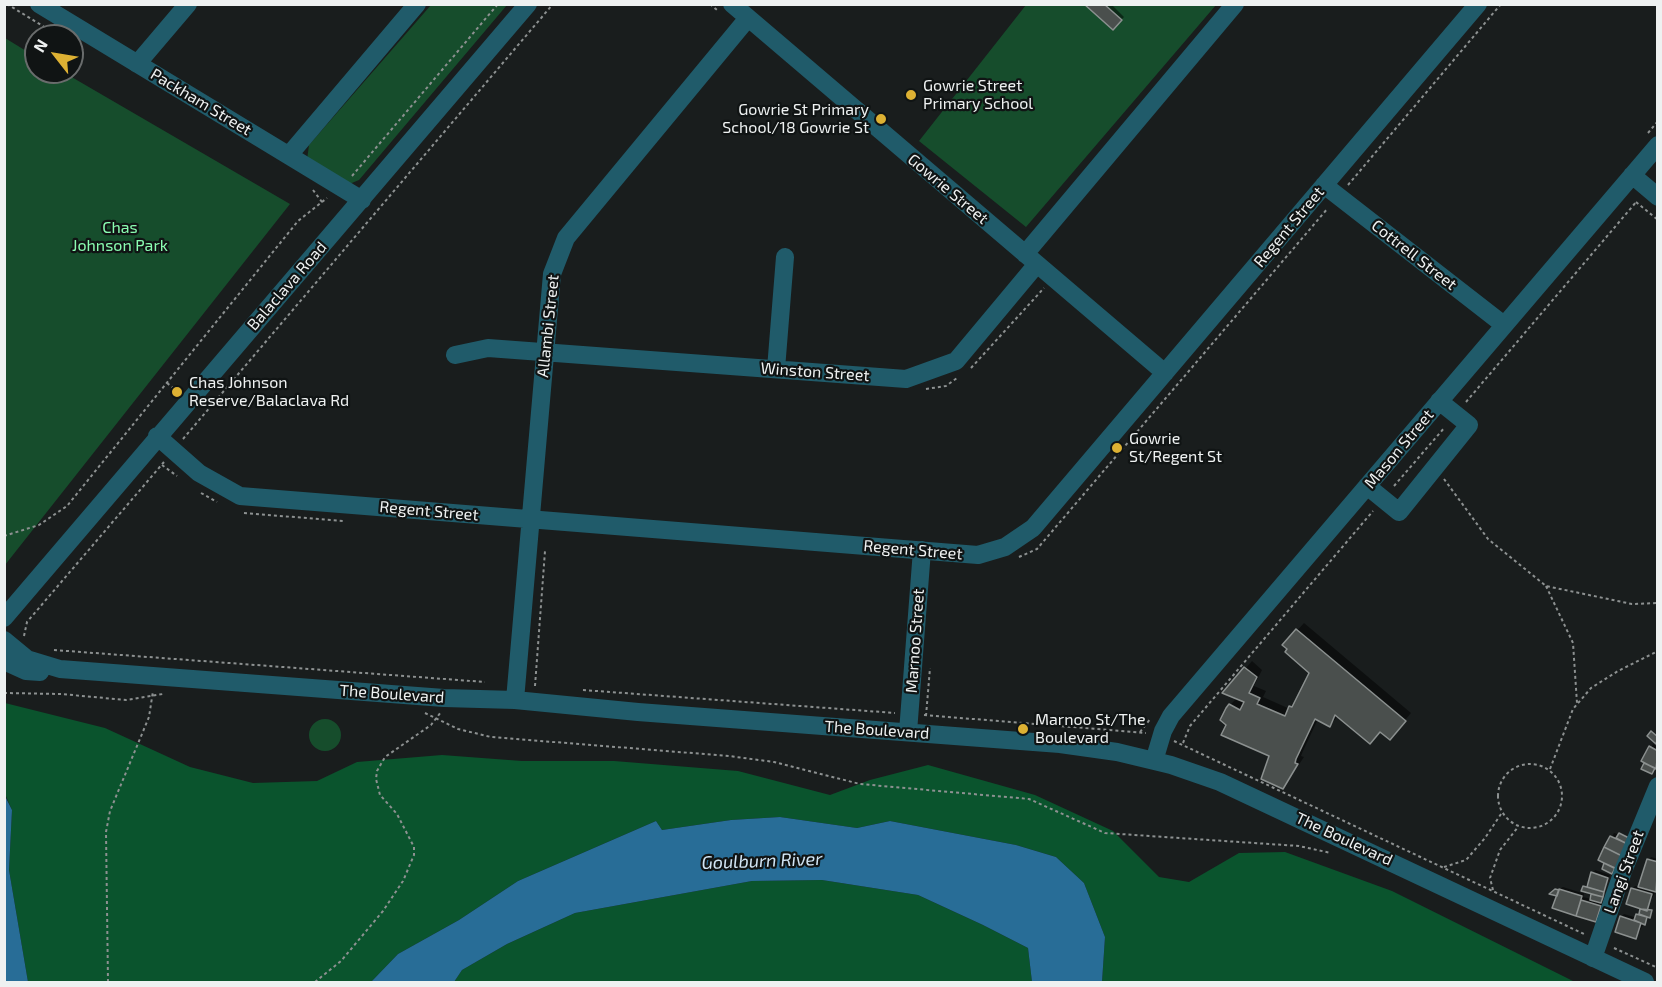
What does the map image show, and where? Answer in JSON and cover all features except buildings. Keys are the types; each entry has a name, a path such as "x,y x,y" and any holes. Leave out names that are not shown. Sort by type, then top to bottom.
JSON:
{"street":[{"name":"Packham Street","path":"39,4 362,201"},
{"path":"137,64 188,4"},
{"path":"289,155 417,4"},
{"name":"Balaclava Road","path":"4,618 528,4"},
{"name":"Gowrie Street","path":"732,4 1165,373"},
{"name":"Winston Street","path":"455,355 488,348 906,379 956,361 1031,259 1235,4"},
{"name":"Regent Street","path":"158,436 167,458 240,496 978,555 1005,547 1033,528 1165,373 1331,190 1478,4"},
{"name":"Allambi Street","path":"515,692 552,274 566,237 748,18"},
{"name":"Mason Street","path":"1154,761 1161,737 1171,716 1658,145"},
{"path":"1632,175 1647,196"},
{"name":"Cottrell Street","path":"1331,190 1504,325"},
{"path":"776,369 785,257"},
{"path":"1367,486 1399,512 1469,425 1439,401"},
{"name":"Marnoo Street","path":"909,723 922,550"},
{"name":"Balaclava Road","path":"4,593 47,567"},
{"name":"The Boulevard","path":"4,640 27,659 60,669"},
{"name":"The Boulevard","path":"4,661 29,672 60,669 444,698 515,692 638,712 909,723 1060,744 1154,761 1245,793 1596,949 1645,982"},
{"name":"Langi Street","path":"1596,949 1623,871 1658,786"}],"path":[{"path":"7,4 40,24"},
{"path":"4,536 39,525 68,506 298,220 341,188 392,133 498,4"},
{"path":"26,641 24,633 27,622 553,4"},
{"path":"1019,557 1037,549 1331,190 1501,4"},
{"path":"1183,743 1190,726 1455,414 1647,196 1658,220"},
{"path":"167,458 180,478"},
{"path":"1436,467 1488,539 1546,586 1573,643 1577,704"},
{"path":"198,491 217,502"},
{"path":"237,510 246,514 352,522"},
{"path":"1546,586 1632,604 1658,603"},
{"path":"49,649 491,683"},
{"path":"1550,770 1573,709 1577,704 1600,682 1658,651"},
{"path":"108,982 108,822 115,798 149,717 155,675"},
{"path":"515,692 535,686"},
{"path":"582,690 909,723 1140,732 1161,737 1183,743 1493,890 1596,949 1658,968"},
{"path":"4,693 61,694 126,700 170,693"},
{"path":"315,982 341,961 383,911 403,881 414,855 414,847 397,814 380,795 376,779 377,771 385,757 438,718 444,698"},
{"path":"419,712 438,718 458,729 491,737 729,756 774,762 860,784 1029,799 1105,833 1299,846 1337,855"},
{"path":"1529,763 1550,770 1561,787 1563,797 1556,816 1539,828 1518,827 1502,813 1498,791 1508,772 1529,763"},
{"path":"1444,867 1466,860 1502,813"},
{"path":"1493,890 1490,878 1500,850 1518,827"}],"green space":[{"path":"431,5 507,5 359,180 347,185 307,160 309,145"},
{"path":"1026,5 1216,5 1026,227 919,141"},
{"name":"Chas Johnson Park","path":"5,38 24,50 24,84 84,84 290,204 5,565"},
{"path":"5,703 105,728 190,767 253,783 317,781 357,762 442,755 522,761 614,761 738,771 830,795 870,780 928,765 1035,795 1113,831 1159,877 1189,882 1239,853 1285,852 1392,891 1575,982 1102,982 1105,937 1084,883 1056,857 1016,845 890,821 857,828 780,817 731,820 662,830 656,821 518,881 459,920 398,954 371,982 28,982 9,870 12,810 5,794"},
{"path":"325,719 337,723 341,735 337,747 325,751 313,747 309,735 313,723"},
{"path":"822,880 918,895 983,925 1028,948 1032,982 454,982 462,970 507,944 575,913 752,881"}],"water":[{"path":"4,794 12,810 9,870 28,982 5,982"},
{"name":"Goulburn River","path":"780,817 857,828 890,821 1016,845 1056,857 1084,883 1105,937 1102,982 1032,982 1028,948 983,925 918,895 822,880 752,881 575,913 507,944 462,970 454,982 371,982 398,954 459,920 518,881 656,821 662,830 731,820"}],"place":[{"name":"Gowrie Street Primary School","path":"911,95"},
{"name":"Gowrie St Primary School/18 Gowrie St","path":"881,119"},
{"name":"Chas Johnson Reserve/Balaclava Rd","path":"177,392"},
{"name":"Gowrie St/Regent St","path":"1117,448"},
{"name":"Marnoo St/The Boulevard","path":"1023,729"}]}
